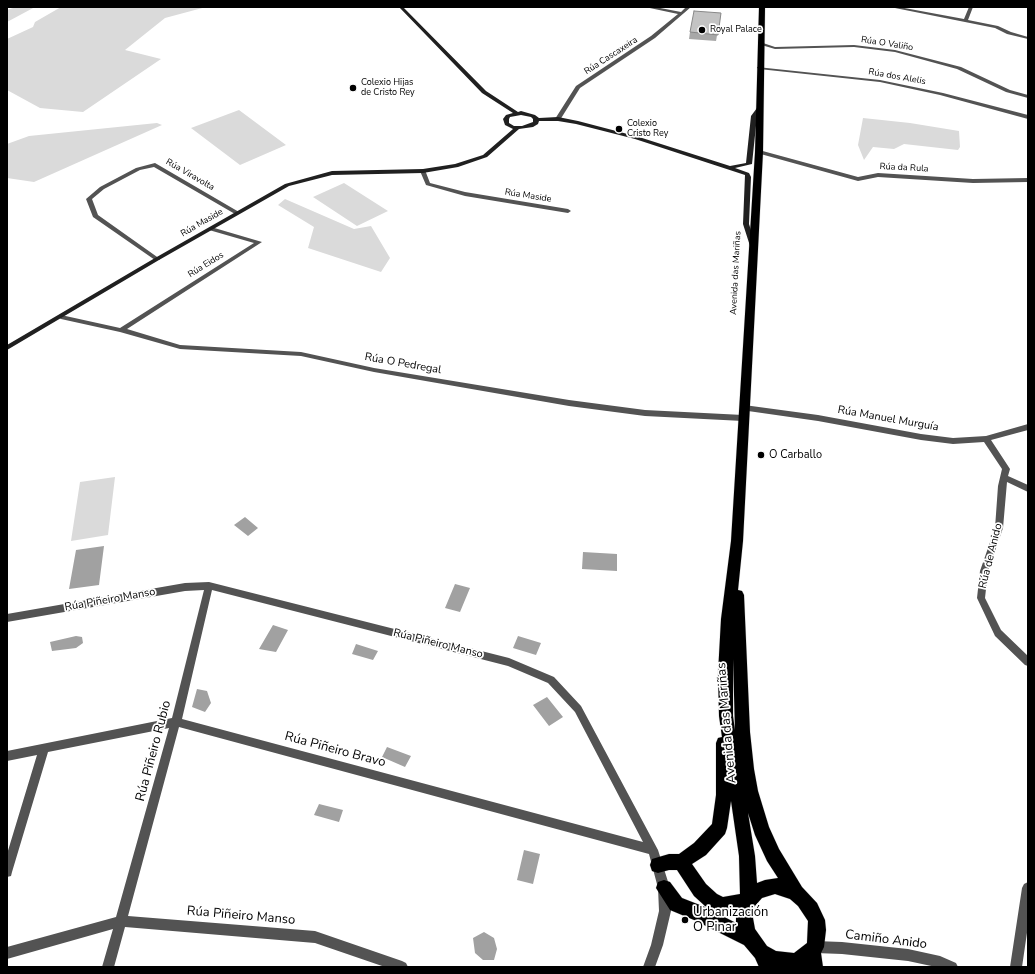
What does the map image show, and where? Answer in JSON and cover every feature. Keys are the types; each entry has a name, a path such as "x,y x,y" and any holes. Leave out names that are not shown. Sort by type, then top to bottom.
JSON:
{"highway":[{"name":"Avenida das Mariñas","path":"749,900 747,856 726,716 725,673 728,619 737,541 759,152 760,44 762,7"},
{"name":"Avenida das Mariñas","path":"737,541 738,642 746,769 750,791 761,829 773,855 796,893"},
{"path":"656,857 669,862 681,862 700,849 719,828 724,795 723,747 726,716"},
{"path":"681,862 700,890 711,900 723,904 735,904 749,900"},
{"path":"813,948 805,957 795,962 784,962 772,959 765,960 750,939 746,928 744,918 749,900 756,892 775,886 786,888 796,893 804,900 811,909 816,920 817,930 813,948 814,967"},
{"path":"664,888 676,904 699,913 750,939"}],"street":[{"path":"401,7 484,92 516,113"},
{"path":"647,7 682,13"},
{"name":"Rúa Cascaxeira","path":"558,119 578,87 653,37 688,7"},
{"path":"892,7 996,28 1028,38"},
{"path":"964,21 971,7"},
{"name":"Rúa O Valiño","path":"760,44 774,48 854,46 895,51 959,68 1008,91 1028,97"},
{"name":"Rúa dos Alelis","path":"760,68 880,81 941,94 1028,117"},
{"path":"725,167 736,167 749,164 754,116 759,109"},
{"path":"537,120 536,123 531,126 517,128 506,122 508,116 516,113 530,114 537,120 558,119 576,122 637,138 747,174 746,224 753,246"},
{"name":"Rúa Maside","path":"7,348 157,259 287,186 332,173 423,171 456,166 485,156 517,128"},
{"name":"Rúa da Rula","path":"759,152 858,179 878,175 973,181 1028,180"},
{"name":"Rúa Viravolta","path":"157,259 95,216 89,198 102,188 132,172 147,166 156,165 237,213"},
{"name":"Rúa Maside","path":"423,171 428,184 464,194 568,211"},
{"name":"Rúa Eidos","path":"121,330 259,242 211,229"},
{"name":"Rúa O Pedregal","path":"61,317 121,330 180,347 301,354 382,372 576,404 645,413 744,413"},
{"name":"Rúa Manuel Murguía","path":"744,413 818,418 921,437 953,441 986,439 1028,427"},
{"name":"Rúa de Anido","path":"986,439 1006,469 999,528 984,571 981,598 998,633 1028,662"},
{"path":"1004,477 1028,489"},
{"name":"Rúa Piñeiro Manso","path":"7,618 185,587 209,586 509,662 551,680 578,709 656,857 664,888 665,911 657,945 648,967"},
{"name":"Rúa Piñeiro Rubio","path":"121,921 176,722 209,586"},
{"name":"Rúa Piñeiro Bravo","path":"7,756 176,722 656,857"},
{"path":"7,872 44,748"},
{"path":"1016,967 1022,919 1028,888"},
{"path":"108,967 121,921"},
{"name":"Rúa Piñeiro Manso","path":"7,952 121,921 315,937 402,967"},
{"name":"Camiño Anido","path":"813,948 908,955 940,962 952,967"}],"shaded area":[{"path":"16,7 35,7 7,22 7,10"},
{"path":"61,7 206,7 165,18 125,50 161,59 83,112 40,108 7,90 7,39 33,27 35,22"},
{"path":"239,110 286,145 240,165 191,128"},
{"path":"863,118 910,123 959,131 960,147 958,150 904,144 894,149 873,147 864,160 858,145"},
{"path":"157,123 162,125 34,182 7,178 7,144 29,136"},
{"path":"344,183 388,211 357,226 313,197"},
{"path":"285,199 354,229 371,226 390,258 381,272 308,248 314,227 278,205"},
{"path":"115,477 108,535 71,541 80,482"},
{"path":"245,517 258,528 248,536 234,525"},
{"path":"104,546 99,585 69,589 76,550"},
{"path":"583,552 617,554 617,571 582,569"},
{"path":"455,584 470,588 460,612 445,608"},
{"path":"273,625 288,630 276,652 259,649"},
{"path":"76,636 82,637 83,643 76,648 52,651 50,642"},
{"path":"518,636 541,643 536,655 513,648"},
{"path":"356,644 378,651 373,660 352,654"},
{"path":"197,689 207,691 211,703 205,712 192,707"},
{"path":"547,697 563,717 549,726 533,705"},
{"path":"387,747 411,756 405,767 382,757"},
{"path":"319,804 343,810 339,822 314,815"},
{"path":"524,850 540,854 533,884 517,880"},
{"path":"484,932 494,938 497,949 494,960 483,960 475,953 473,938"}],"building":[{"path":"694,11 721,13 718,35 690,32"}],"place":[{"name":"Royal Palace","path":"702,30"},
{"name":"Colexio Hijas de Cristo Rey","path":"353,88"},
{"name":"Colexio Cristo Rey","path":"619,129"},
{"name":"O Carballo","path":"761,455"},
{"name":"Urbanización O Pinar","path":"685,920"}]}
